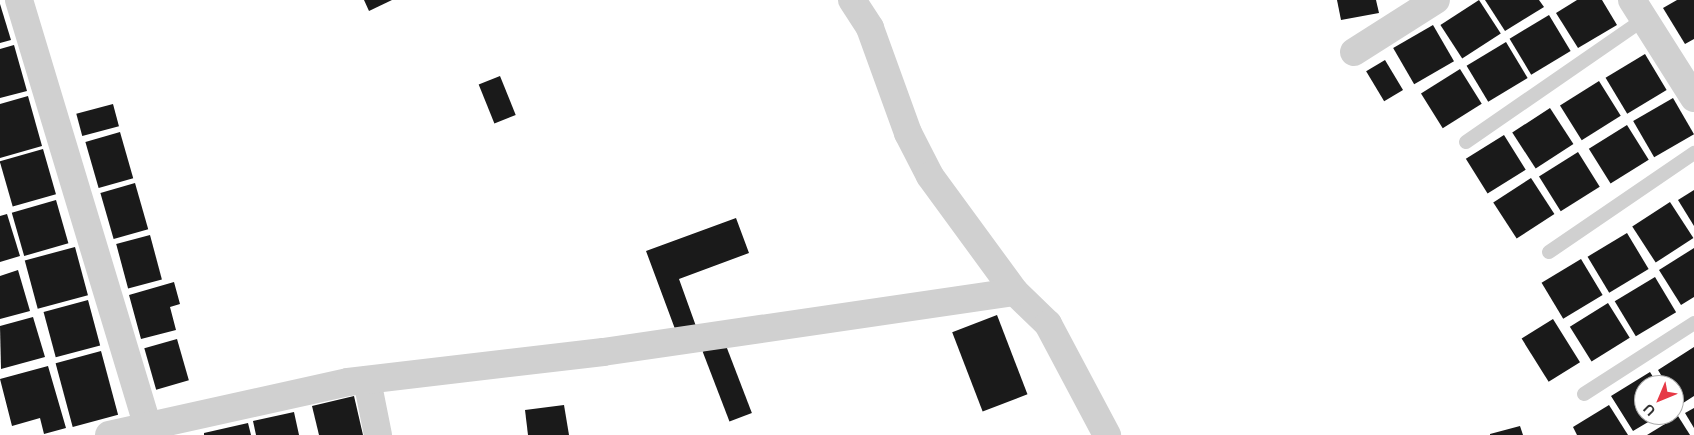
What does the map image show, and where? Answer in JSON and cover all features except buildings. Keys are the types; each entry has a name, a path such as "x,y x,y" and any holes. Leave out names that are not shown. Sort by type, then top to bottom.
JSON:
{"street":[{"path":"19,0 148,426"},
{"path":"852,0 870,28 908,133 930,176 1015,292 1048,324 1107,435"},
{"path":"1354,52 1436,0"},
{"path":"1638,10 1694,98"},
{"path":"109,435 368,380 603,352 1015,292"},
{"path":"368,380 378,435"}],"lane":[{"path":"1466,142 1638,10"},
{"path":"1549,252 1694,153"},
{"path":"1584,394 1694,323"}]}
